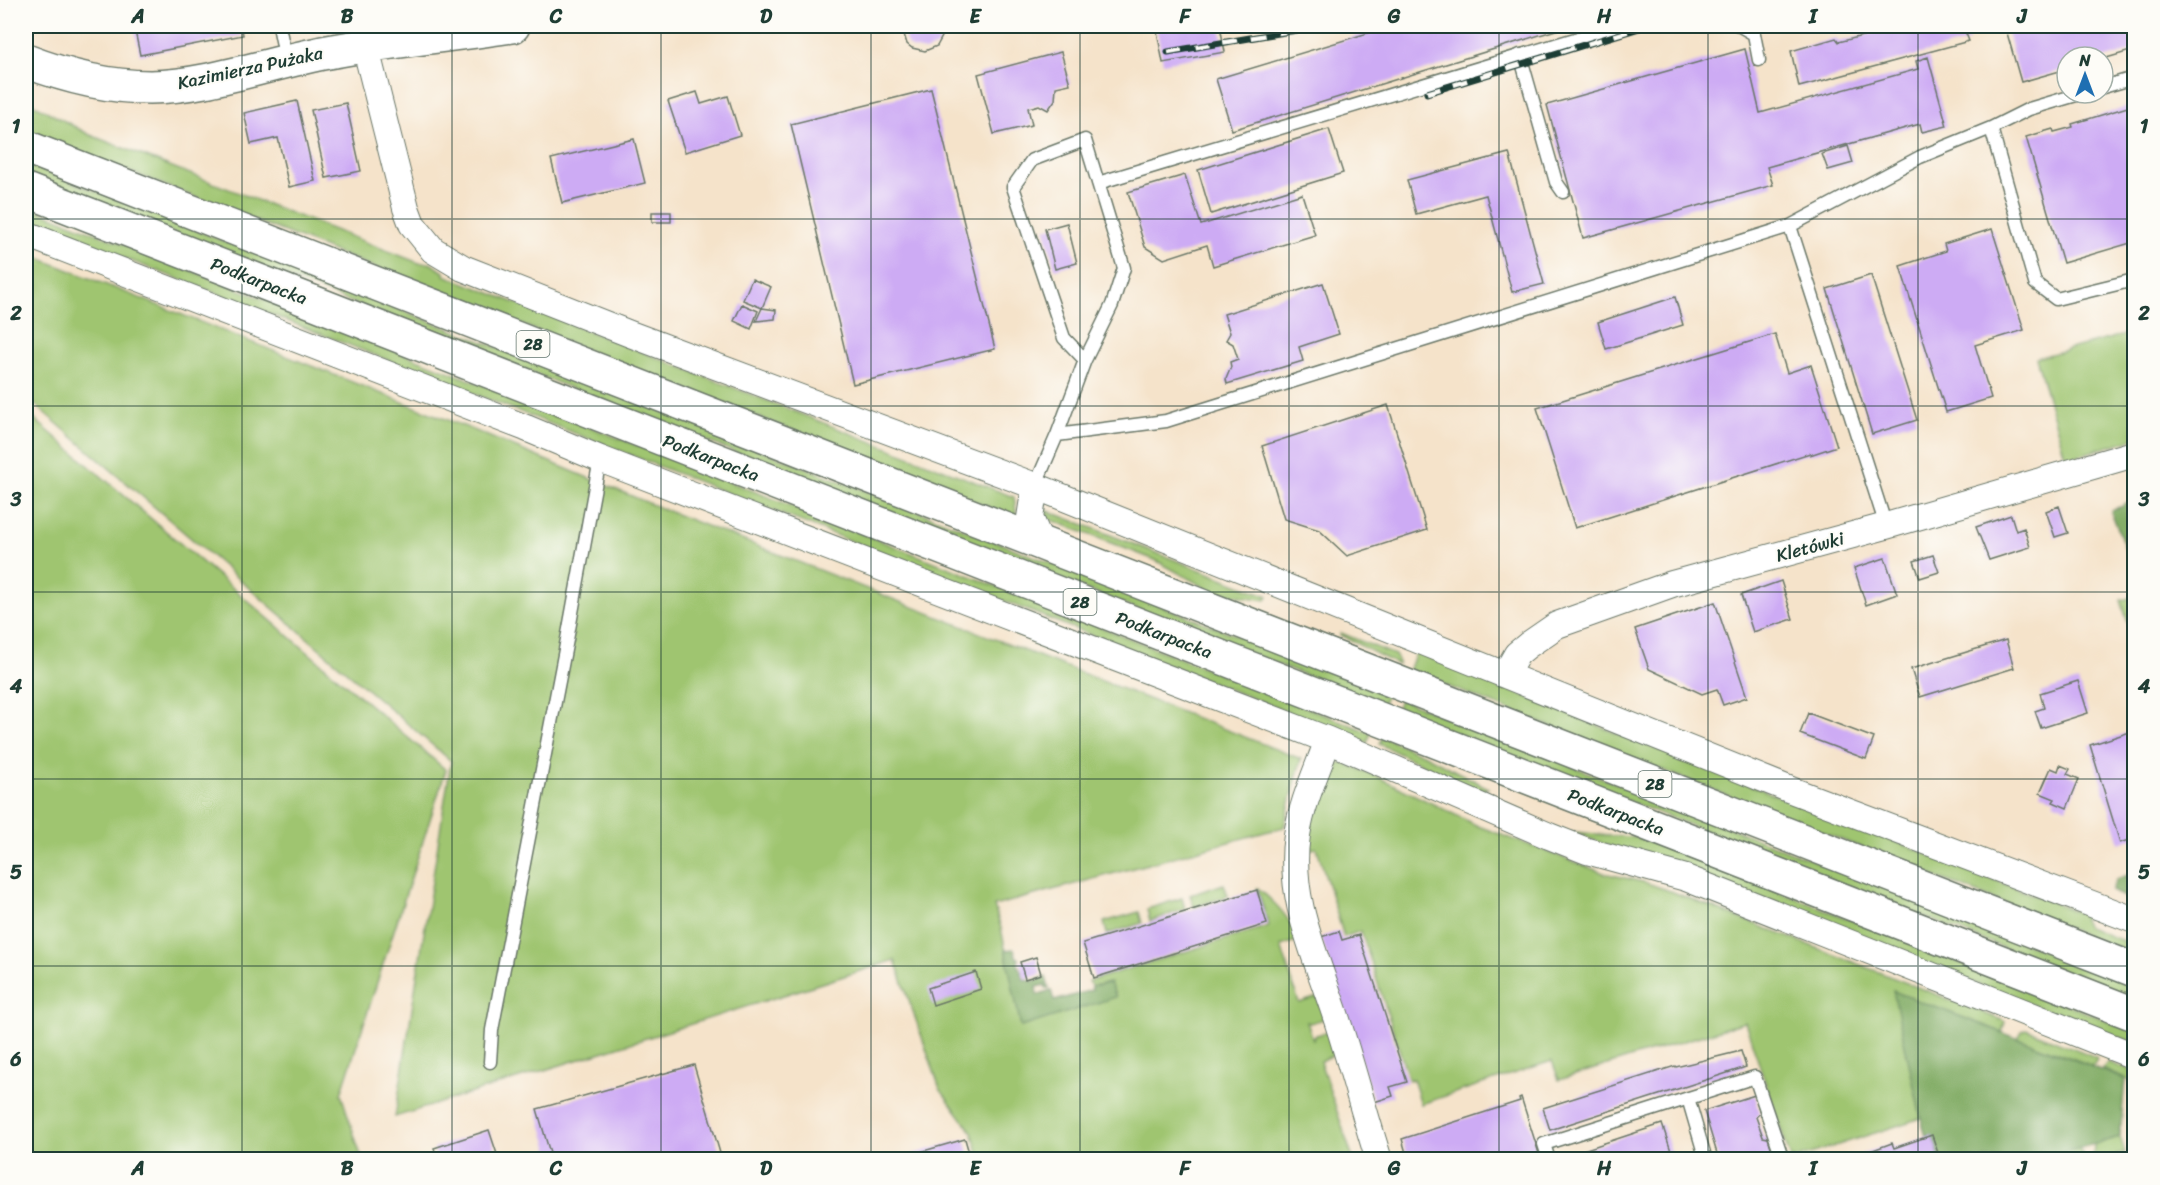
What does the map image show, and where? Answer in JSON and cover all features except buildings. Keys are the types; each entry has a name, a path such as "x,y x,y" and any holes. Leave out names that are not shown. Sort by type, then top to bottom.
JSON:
{"main road":[{"name":"Kazimierza Pużaka","path":"26,61 54,72 89,80 150,87 213,79 365,45 513,26"},
{"name":"28","path":"26,147 2134,970"},
{"name":"Podkarpacka","path":"26,190 2134,1014"}],"street":[{"path":"365,45 412,224 433,250 463,268 1035,486 1791,790 2134,920"},
{"path":"26,234 1369,756 1483,809 1568,844 1686,878 2134,1056"},
{"name":"Kletówki","path":"1505,675 1517,654 1557,625 1672,585 2134,454"},
{"path":"1035,486 1030,518 1041,543"},
{"path":"1328,740 1297,835 1296,878 1306,935 1337,1019 1379,1160"}],"lane":[{"path":"279,26 286,61"},
{"path":"1098,183 1618,26"},
{"path":"1740,26 1754,34 1759,60"},
{"path":"1520,56 1556,182 1563,192"},
{"path":"2115,84 2134,78"},
{"path":"1057,435 1166,422 1790,226 1920,157 1991,128 2028,109 2055,101"},
{"path":"1991,128 2035,283 2056,299 2134,280"},
{"path":"1035,486 1085,360 1112,305 1124,268 1085,140 1032,160 1013,187 1064,338 1085,360"},
{"path":"1790,226 1886,526"},
{"path":"490,1062 492,1030 600,459"},
{"path":"1549,1160 1544,1144 1755,1077 1783,1160"},
{"path":"1688,1098 1706,1160"}],"green space":[{"path":"26,100 90,135 419,263 430,263 444,272 444,275 1014,497 1017,518 26,131"},
{"path":"26,164 1387,694 1382,705 26,175"},
{"path":"26,206 1371,733 1367,743 229,298 26,221"},
{"path":"26,253 471,429 658,507 1301,759 1284,827 994,906 1001,928 1021,1027 1113,991 1110,983 1091,986 1089,981 1269,926 1258,888 1287,918 1299,940 1281,946 1299,1003 1318,997 1324,1019 1307,1022 1313,1040 1316,1035 1330,1032 1336,1050 1332,1056 1320,1061 1353,1159 980,1159 972,1132 940,1089 895,960 395,1117 451,761 26,397"},
{"path":"2134,332 2134,439 2066,459 2036,358"},
{"path":"26,412 446,770 341,1094 362,1159 26,1159"},
{"path":"2134,499 2134,572 2111,511"},
{"path":"1043,509 1268,596 1266,600 1228,594 1226,599 1155,560 1049,519 1045,517"},
{"path":"2134,597 2134,644 2121,600"},
{"path":"1341,633 1395,655 1399,662 1398,665 1340,635"},
{"path":"1416,652 1623,736 2085,915 2083,920 2087,927 2134,945 2134,954 1409,671"},
{"path":"1400,699 2134,986 2134,999 1396,710"},
{"path":"1382,737 1427,756 1488,788 1480,792 1379,744"},
{"path":"1339,763 1374,775 1478,826 1604,873 1670,891 2002,1020 2005,1022 2002,1032 1894,992 1921,1118 1795,1159 1791,1159 1745,1022 1559,1080 1552,1061 1421,1104 1413,1079 1409,1080 1361,931 1344,937 1317,848 1305,850 1320,792"},
{"path":"1572,832 1633,836 1704,862 2134,1031 2134,1043"},
{"path":"2134,873 2134,901 2111,891 2116,879"},
{"path":"1224,884 1228,896 1194,907 1190,895"},
{"path":"1182,898 1185,909 1150,921 1147,909"},
{"path":"1139,912 1142,923 1107,934 1104,922"},
{"path":"1014,949 1019,958 1018,964 1024,980 1033,981 1046,977 1049,988 1045,985 1036,987 1037,995 1051,990 1054,1001 1092,990 1091,986 1110,983 1116,997 1021,1027 1005,950"},
{"path":"1893,991 2125,1079 2120,1137 2040,1159 1933,1159 1939,1156 1932,1135 1926,1137"},
{"path":"2026,1029 2097,1059 2093,1066 2018,1038"},
{"path":"2108,1062 2134,1072 2134,1082 2102,1069"},
{"path":"2120,1137 2125,1153 2093,1159 2094,1144"},
{"path":"2079,1148 2085,1159 2040,1160"}],"railway":[{"path":"1168,52 1320,26"},
{"path":"1427,93 1646,26"}]}
